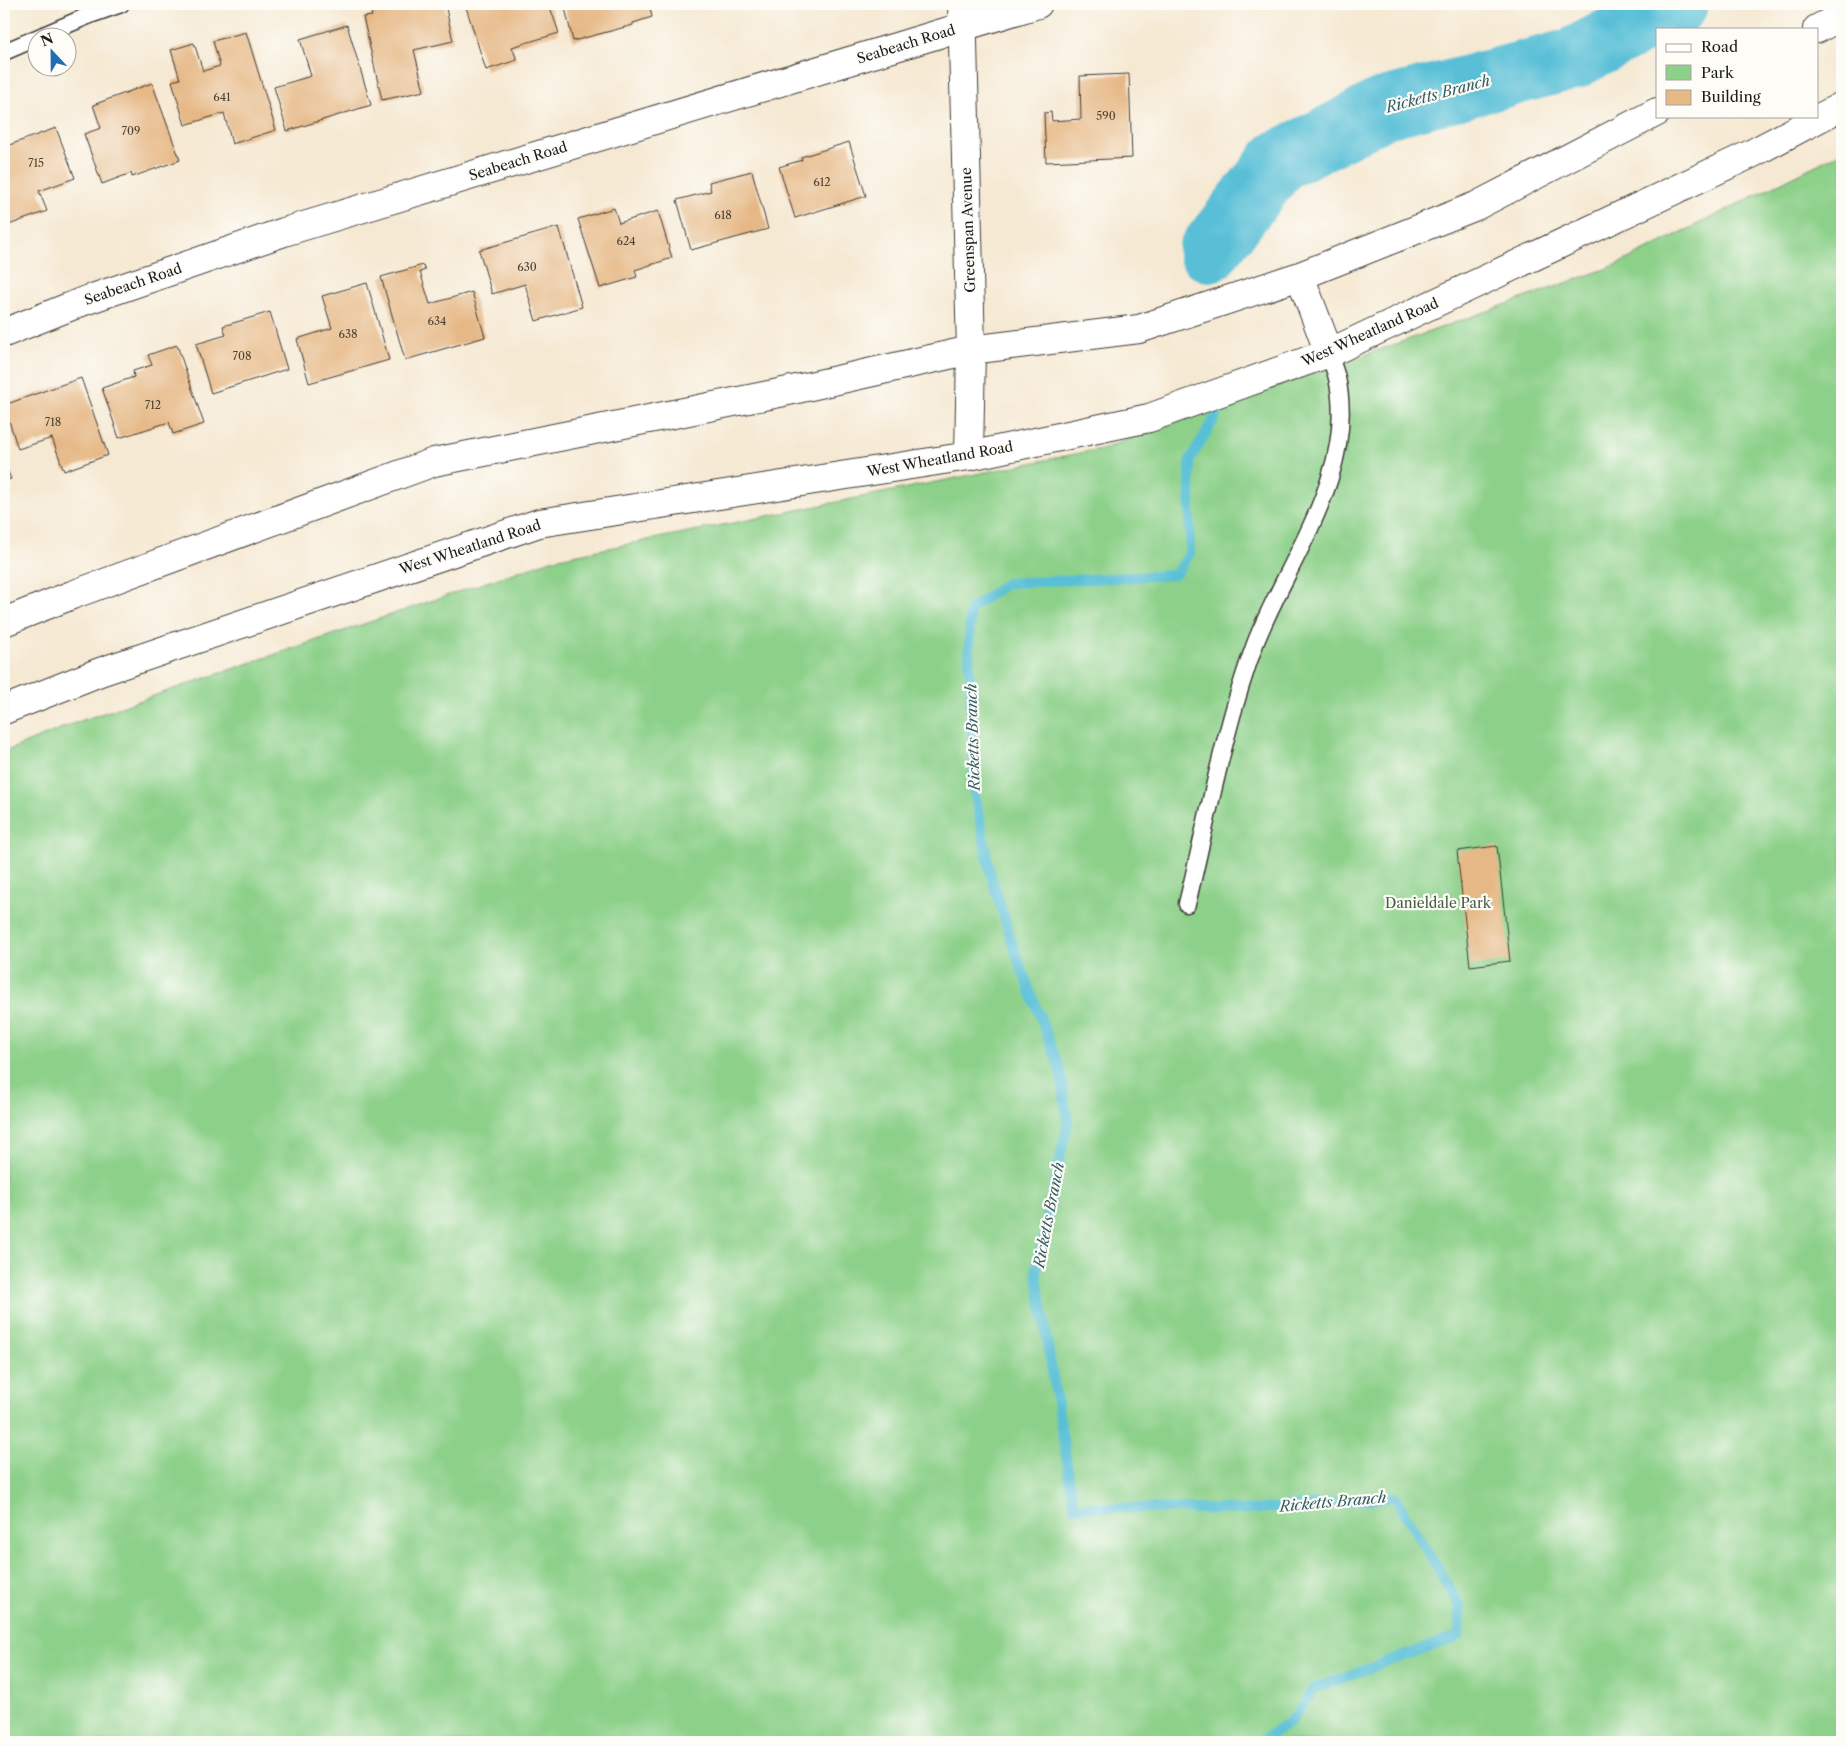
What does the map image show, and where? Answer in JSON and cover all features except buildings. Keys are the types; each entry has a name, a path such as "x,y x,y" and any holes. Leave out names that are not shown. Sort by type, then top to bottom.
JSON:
{"main road":[{"name":"Seabeach Road","path":"4,332 84,301 284,232 962,15 1038,4"},
{"name":"Greenspan Avenue","path":"962,15 972,350 969,456"},
{"path":"1818,28 1842,16"},
{"name":"West Wheatland Road","path":"4,710 110,669 539,523 969,456 1149,418 1329,353 1751,154 1842,106"},
{"path":"4,622 434,462 779,393 972,350 1139,329 1300,276 1476,206 1656,113"},
{"path":"1300,276 1329,353"}],"lane":[{"path":"4,52 90,15 121,4"},
{"path":"1188,904 1228,731 1256,644 1322,500 1337,455 1341,411 1337,378 1329,353"}],"green space":[{"name":"Danieldale Park","path":"1842,152 1842,1742 4,1742 4,752 77,722 554,559 1105,448 1616,265"}],"waterway":[{"name":"Ricketts Branch","path":"1209,251 1279,161 1381,109 1572,59 1677,4"},
{"name":"Ricketts Branch","path":"1216,416 1190,460 1190,553 1175,575 1007,583 970,609 969,655 974,790 991,876 1016,954 1060,1069 1068,1122 1036,1271 1074,1507 1250,1510 1395,1497 1460,1606 1459,1636 1315,1688 1290,1722 1260,1742"}]}
